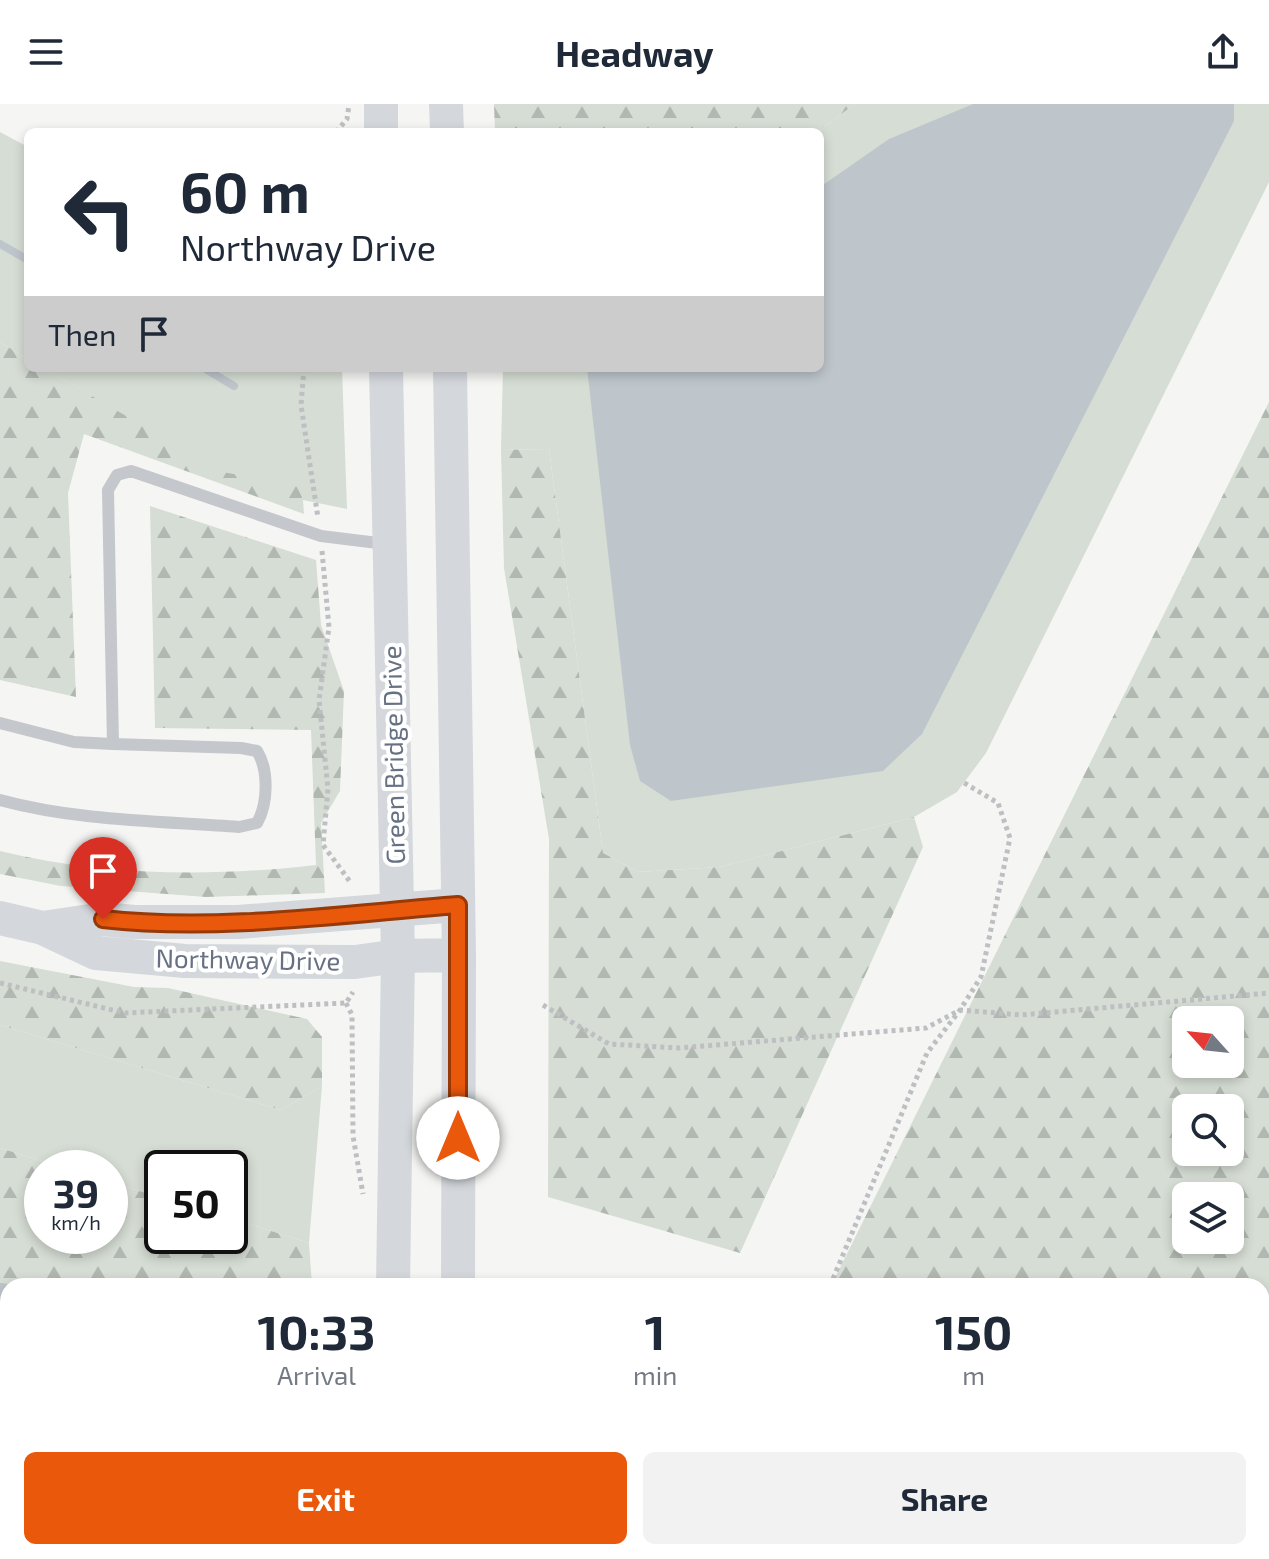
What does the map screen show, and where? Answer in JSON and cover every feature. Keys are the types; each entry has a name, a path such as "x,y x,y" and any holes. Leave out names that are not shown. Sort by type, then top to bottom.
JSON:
{"main road":[{"path":"381,104 381,128"},
{"path":"446,104 447,128"},
{"name":"Green Bridge Drive","path":"386,372 398,956 393,1278"},
{"path":"450,372 459,955 458,1278"},
{"name":"Northway Drive","path":"43,928 103,919 238,922 458,905"},
{"name":"Northway Drive","path":"0,918 43,928 96,953 185,961 355,962 398,956 459,955"}],"lane":[{"path":"113,744 108,490 117,475 131,471 321,536 390,544"},
{"path":"0,723 74,742 257,751 264,761 264,809 257,823 239,827 28,808 0,800"}],"path":[{"path":"339,128 347,119 349,104"},
{"path":"833,1278 927,1053 981,977 1010,838 998,803 961,781"},
{"path":"543,1005 609,1044 679,1048 926,1028 960,1010 1021,1015 1269,993"},
{"path":"346,1003 352,1015 353,1136 364,1204"}],"green space":[{"path":"494,104 855,104 822,128 495,128"},
{"path":"855,104 1269,104 1269,182 986,753 957,792 914,817 719,867 638,872 603,853 549,449 501,450 503,372 824,372 822,128"},
{"path":"0,132 24,145 24,357 0,342"},
{"path":"0,342 24,357 24,372 51,372 222,472 297,485 304,514 84,434 68,493 76,697 0,680"},
{"path":"51,372 342,372 347,509 303,500 222,473"},
{"path":"1269,402 1269,1278 835,1278"},
{"path":"549,449 603,853 638,872 719,867 914,817 923,847 740,1253 548,1197 549,839 504,568 501,450"},
{"path":"150,506 316,560 321,625 344,691 340,791 321,823 325,893 206,897 61,886 0,874 0,851 78,865 157,872 237,871 316,865 311,730 155,728"},
{"path":"0,961 134,987 168,988 307,1019 322,1037 322,1086 281,1110 0,1025"},
{"path":"0,1025 281,1110 322,1086 309,1243 248,1224 248,1150 144,1150 144,1192 128,1188 128,1150 24,1150 24,1155 0,1148"},
{"path":"0,1148 24,1155 24,1254 128,1254 128,1188 144,1192 144,1254 248,1254 248,1224 309,1243 311,1278 0,1278"}],"shaded area":[{"path":"973,104 1234,104 1234,121 922,734 883,771 671,801 640,781 630,745 587,372 824,372 824,184 889,139"}],"waterway":[{"path":"0,244 24,258"},
{"path":"211,372 234,386"}],"route":[{"path":"103,919 238,922 458,905 458,1138"}]}
